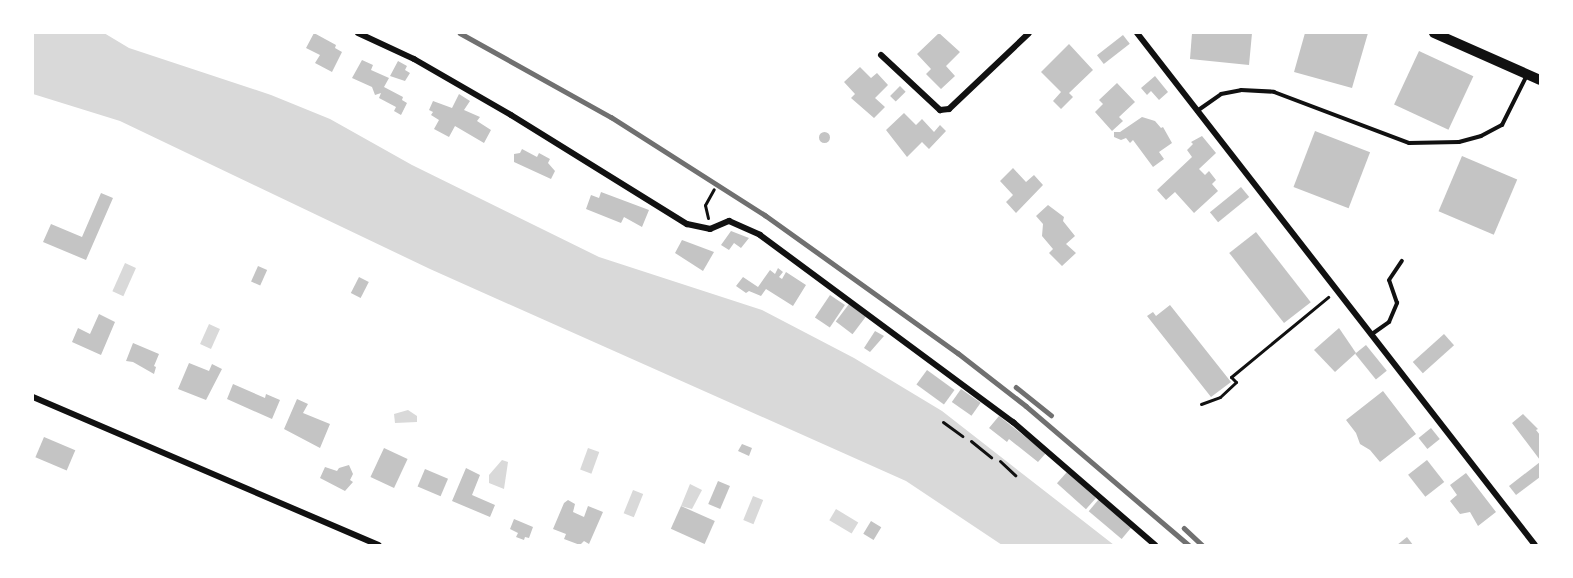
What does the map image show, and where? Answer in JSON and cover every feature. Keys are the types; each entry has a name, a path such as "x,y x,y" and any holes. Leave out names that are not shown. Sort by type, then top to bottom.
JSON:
{"street":[{"path":"358,33 414,59 502,110 687,224 710,229 729,221 760,235 1013,422 1155,545"},
{"path":"881,56 940,110 949,109 1029,33"},
{"path":"1137,33 1534,545"},
{"path":"1434,33 1540,80"},
{"path":"33,397 380,545"}],"lane":[{"path":"1197,111 1221,94 1241,90 1274,92 1409,143 1459,142 1481,136 1502,125 1528,75"},
{"path":"1371,335 1389,322 1397,303 1389,280 1402,261"}],"path":[{"path":"705,205 714,189"},
{"path":"1201,404 1220,397 1236,382 1231,377 1330,296"},
{"path":"943,422 962,436"},
{"path":"971,441 991,457"},
{"path":"1000,461 1015,474"}],"shaded area":[{"path":"33,33 104,33 129,48 271,95 330,119 412,165 599,257 762,310 854,358 942,411 1114,545 1002,545 906,481 430,269 120,121 33,94"},
{"path":"125,263 136,268 123,296 112,291"},
{"path":"209,324 220,329 211,349 200,344"},
{"path":"408,410 417,416 417,422 395,423 394,414"},
{"path":"588,448 599,452 591,474 580,470"},
{"path":"502,460 508,462 504,489 489,483 489,475"},
{"path":"690,484 702,490 692,509 681,506"},
{"path":"633,490 643,494 634,517 624,513"},
{"path":"753,496 763,500 753,524 743,520"},
{"path":"836,509 858,522 852,534 829,520"}],"building":[{"path":"314,33 336,45 335,48 342,52 332,72 315,63 320,55 306,48"},
{"path":"939,33 960,52 946,66 955,76 941,89 926,74 931,69 917,54"},
{"path":"1192,33 1252,33 1249,65 1190,59"},
{"path":"1305,33 1368,33 1352,88 1294,72"},
{"path":"1123,35 1130,44 1104,64 1097,55"},
{"path":"1069,44 1093,70 1069,93 1073,97 1061,109 1053,101 1061,92 1041,72"},
{"path":"1419,51 1473,76 1448,130 1394,104"},
{"path":"362,60 373,65 371,70 389,78 384,87 403,97 402,100 407,103 401,115 394,111 396,107 379,98 381,93 375,95 372,87 352,78"},
{"path":"398,61 407,66 405,70 410,73 405,81 390,76"},
{"path":"860,67 871,78 877,73 888,85 875,98 885,107 874,118 851,98 855,94 844,82"},
{"path":"1155,76 1168,92 1159,100 1151,91 1147,95 1141,88"},
{"path":"1117,83 1135,102 1119,117 1123,121 1112,131 1095,112 1103,104 1099,100"},
{"path":"900,86 906,92 896,102 890,96"},
{"path":"459,94 470,101 464,110 480,117 477,121 491,130 484,143 455,126 449,137 434,129 439,120 431,115 433,112 429,110 433,101 452,108"},
{"path":"904,113 916,125 922,119 934,132 940,125 946,131 929,149 922,142 907,157 886,130"},
{"path":"1142,117 1155,121 1161,128 1163,127 1172,143 1159,152 1164,159 1153,167 1133,140 1130,143 1126,138 1121,140 1114,137 1114,132 1120,132"},
{"path":"824,131 830,137 824,143 818,137"},
{"path":"1315,131 1370,152 1349,208 1293,187"},
{"path":"1202,136 1216,153 1199,169 1205,175 1209,171 1216,180 1212,184 1218,191 1194,213 1175,192 1166,200 1157,190 1192,157 1187,150 1193,144 1191,142"},
{"path":"522,149 537,157 539,153 550,159 548,163 555,171 551,179 514,162 514,154 520,153"},
{"path":"1462,156 1517,179 1494,235 1439,211"},
{"path":"1013,168 1026,182 1034,175 1043,185 1016,213 1006,202 1013,195 1000,181"},
{"path":"1241,187 1249,197 1218,222 1210,212"},
{"path":"601,192 649,210 642,227 624,217 621,223 586,209 591,195 599,198"},
{"path":"101,193 113,198 86,260 43,242 51,224 82,237"},
{"path":"1048,205 1064,217 1063,221 1075,236 1066,244 1076,253 1062,266 1049,253 1053,249 1042,236 1043,224 1036,216"},
{"path":"731,231 749,238 741,248 734,243 729,250 721,245"},
{"path":"1256,232 1311,302 1284,323 1229,253"},
{"path":"682,240 714,252 703,271 675,253"},
{"path":"258,266 267,270 260,286 251,282"},
{"path":"778,268 783,272 779,277 782,279 786,272 806,285 793,306 766,289 761,296 749,291 746,293 736,286 743,277 758,287 770,270 775,274"},
{"path":"359,277 369,282 361,298 351,293"},
{"path":"830,295 845,305 830,327 815,317"},
{"path":"849,304 866,317 853,334 836,322"},
{"path":"1170,305 1231,382 1211,397 1147,316 1153,312 1156,316"},
{"path":"99,314 115,322 101,355 72,342 78,328 90,334"},
{"path":"1339,328 1356,353 1335,372 1314,350"},
{"path":"875,331 884,336 870,352 864,348"},
{"path":"1444,334 1454,345 1423,373 1413,362"},
{"path":"133,343 159,354 154,366 156,367 154,374 133,362 126,361"},
{"path":"1366,345 1387,371 1376,379 1355,354"},
{"path":"189,363 209,371 212,364 222,369 206,400 178,389"},
{"path":"927,370 955,390 944,405 916,385"},
{"path":"233,384 265,398 266,394 280,400 272,419 227,399"},
{"path":"961,389 981,403 971,416 952,402"},
{"path":"1383,391 1416,434 1380,462 1370,450 1360,444 1356,433 1346,420"},
{"path":"297,399 308,404 303,413 330,424 320,448 284,429"},
{"path":"1523,414 1538,429 1536,430 1540,435 1540,460 1512,423"},
{"path":"999,416 1046,453 1038,462 1009,439 1007,442 989,428"},
{"path":"1431,428 1440,439 1427,449 1419,438"},
{"path":"44,437 75,450 67,471 35,457"},
{"path":"742,444 752,448 749,456 738,451"},
{"path":"384,448 408,459 394,488 370,477"},
{"path":"1427,460 1444,482 1425,497 1408,475"},
{"path":"1540,462 1540,477 1516,495 1509,486"},
{"path":"349,465 353,474 350,480 353,482 345,491 320,478 325,467 337,471"},
{"path":"466,468 480,475 472,495 495,505 490,517 452,501"},
{"path":"425,469 448,479 441,496 418,486"},
{"path":"1067,472 1096,498 1086,509 1057,483"},
{"path":"1466,473 1496,512 1478,526 1470,512 1460,514 1450,501 1457,495 1450,485"},
{"path":"718,481 730,486 720,509 708,504"},
{"path":"1099,499 1132,527 1122,539 1089,511"},
{"path":"568,500 575,504 573,512 584,517 588,506 603,512 589,544 584,541 580,545 564,539 566,534 553,529 564,503"},
{"path":"681,506 715,521 705,544 671,529"},
{"path":"514,519 533,527 529,538 525,537 524,540 516,537 518,533 510,529"},
{"path":"871,521 881,527 874,540 863,534"},
{"path":"1407,537 1413,545 1397,545"}],"railway":[{"path":"460,33 611,117 765,215 958,353 1026,406 1189,545"},
{"path":"1016,387 1051,415"},
{"path":"1184,528 1202,545"}]}
